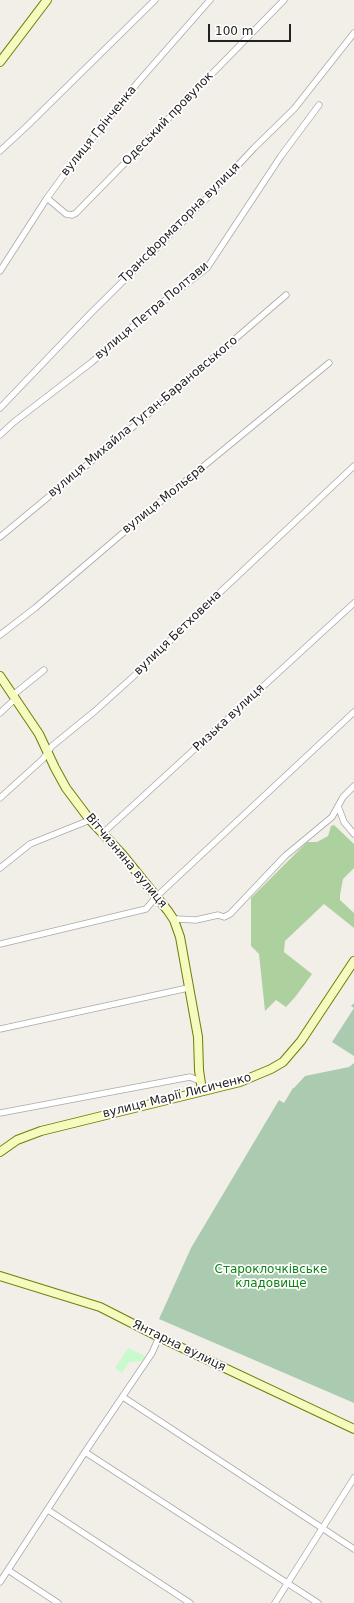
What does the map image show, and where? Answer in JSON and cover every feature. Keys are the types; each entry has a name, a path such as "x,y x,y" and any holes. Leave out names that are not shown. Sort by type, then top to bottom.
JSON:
{"main road":[{"path":"0,62 47,0"},
{"name":"Вітчизняна вулиця","path":"0,676 39,734 66,788 90,820 122,854 174,920 180,937 198,1037 200,1081 202,1091"},
{"name":"вулиця Марії Лисиченко","path":"0,1152 17,1140 41,1131 245,1080 271,1069 282,1062 301,1041 354,961"},
{"name":"Янтарна вулиця","path":"0,1276 100,1307 159,1337 354,1429"}],"street":[{"path":"0,151 155,0"},
{"name":"вулиця Грінченка","path":"0,271 47,198 80,153 139,81 210,0"},
{"name":"Одеський провулок","path":"47,198 66,214 72,215 76,213 284,0"},
{"name":"Трансформаторна вулиця","path":"0,408 91,313 294,109 354,33"},
{"name":"вулиця Петра Полтави","path":"0,435 14,422 92,362 146,315 207,268 281,156 319,105"},
{"name":"вулиця Михайла Туган-Барановського","path":"0,537 140,421 286,295"},
{"name":"вулиця Мольєра","path":"0,635 35,608 137,521 329,363"},
{"name":"вулиця Бетховена","path":"0,798 43,759 52,746 95,711 134,675 354,466"},
{"name":"Ризька вулиця","path":"103,834 354,603"},
{"path":"0,713 14,697 44,670"},
{"path":"0,944 146,909 156,897 354,712"},
{"path":"174,920 196,920 218,915 224,917 230,914 285,856 332,817 354,786"},
{"path":"338,808 344,822 354,834"},
{"path":"0,868 30,844 90,820"},
{"path":"0,1029 188,988"},
{"path":"0,1113 190,1077 200,1081"},
{"path":"0,1582 85,1452 154,1351 159,1337"},
{"path":"122,1397 354,1549"},
{"path":"85,1452 318,1603"},
{"path":"275,1603 354,1478"},
{"path":"48,1510 190,1603"},
{"path":"8,1570 58,1603"}],"green space":[{"path":"334,825 354,844 354,868 343,879 340,900 354,913 354,928 324,904 285,941 284,952 312,974 286,1007 276,1000 265,1011 259,954 251,946 251,898 307,842 317,842 328,836 331,826"},
{"path":"354,1008 354,1056 332,1042"},
{"name":"Староклочківське кладовище","path":"354,1063 354,1403 159,1319 191,1248 279,1100 284,1103 293,1088 305,1076 349,1067"},
{"path":"128,1348 145,1356 142,1361 129,1362 122,1373 115,1368"}]}
